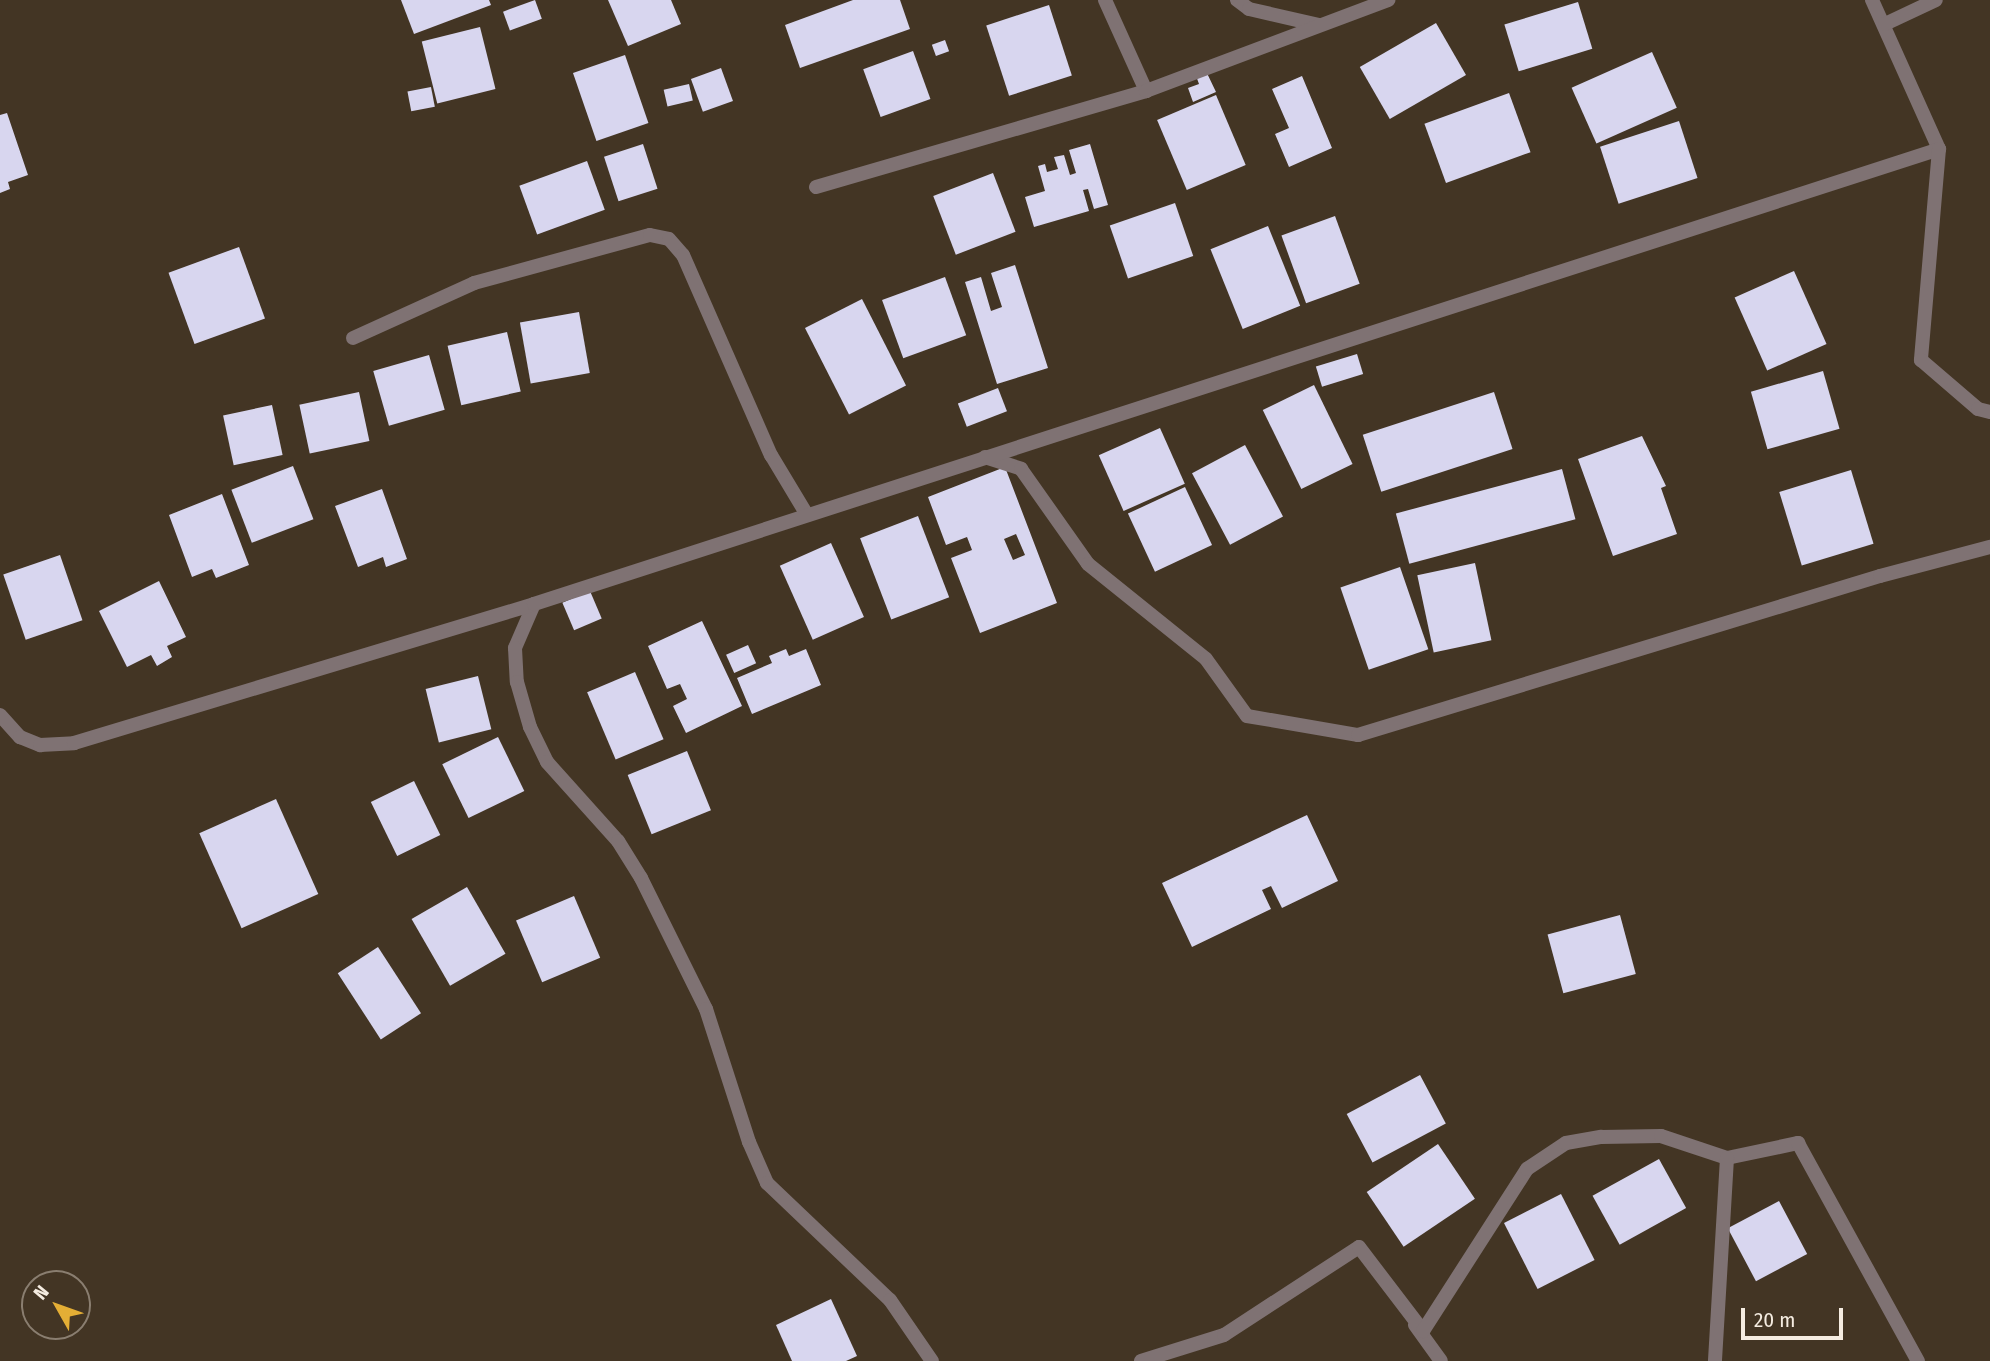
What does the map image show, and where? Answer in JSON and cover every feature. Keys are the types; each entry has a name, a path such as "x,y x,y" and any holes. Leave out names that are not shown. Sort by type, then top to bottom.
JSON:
{"street":[{"path":"1105,0 1146,91"},
{"path":"1237,0 1249,9 1319,25"},
{"path":"816,187 1146,91 1388,0"},
{"path":"1872,0 1939,149 1921,360 1978,409 1990,412"},
{"path":"1885,24 1936,0"},
{"path":"0,715 20,737 40,745 74,743 534,604 1939,149"},
{"path":"353,338 474,283 650,234 669,239 683,254 771,455 807,515"},
{"path":"985,457 1021,469 1088,564 1206,659 1247,716 1358,735 1855,583 1990,547"},
{"path":"534,604 515,648 517,682 530,727 547,762 618,841 641,878 706,1009 749,1142 767,1183 890,1300 932,1361"},
{"path":"1359,1247 1423,1331 1527,1169 1566,1143 1601,1137 1661,1136 1727,1158 1798,1143 1918,1361"},
{"path":"1715,1361 1727,1158"},
{"path":"1141,1361 1224,1335 1359,1247"},
{"path":"1359,1247 1441,1361"}],"building":[{"path":"401,0 489,0 491,5 414,34"},
{"path":"535,0 542,19 510,30 503,12"},
{"path":"608,0 671,0 681,24 628,46"},
{"path":"853,0 900,0 910,29 800,68 785,25"},
{"path":"1578,2 1592,49 1519,71 1504,25"},
{"path":"1049,5 1072,75 1009,96 986,25"},
{"path":"1436,23 1466,75 1390,119 1360,67"},
{"path":"480,27 495,89 437,104 422,42"},
{"path":"945,40 949,51 936,56 932,45"},
{"path":"913,51 930,99 881,117 863,69"},
{"path":"1652,52 1677,108 1596,144 1572,88"},
{"path":"625,55 648,123 596,141 573,73"},
{"path":"721,68 733,101 703,112 691,79"},
{"path":"1205,69 1216,92 1193,102 1188,88 1199,84 1195,73"},
{"path":"1302,76 1332,148 1289,167 1275,134 1289,128 1272,89"},
{"path":"689,84 693,101 667,106 664,90"},
{"path":"431,87 435,107 411,111 407,92"},
{"path":"1509,93 1531,152 1446,183 1424,124"},
{"path":"1216,95 1246,165 1187,190 1157,120"},
{"path":"7,113 28,175 8,182 10,189 0,193 0,115"},
{"path":"1679,121 1698,178 1619,204 1600,147"},
{"path":"643,144 658,189 619,201 604,157"},
{"path":"1090,144 1108,205 1094,209 1088,189 1083,190 1089,211 1034,227 1025,197 1045,191 1038,166 1045,164 1047,172 1058,169 1054,157 1064,155 1070,175 1076,173 1069,150"},
{"path":"587,161 605,210 537,234 519,186"},
{"path":"993,173 1016,232 956,255 933,196"},
{"path":"1175,203 1193,256 1128,278 1110,225"},
{"path":"1335,216 1360,284 1306,303 1281,235"},
{"path":"1268,226 1300,306 1243,329 1211,249"},
{"path":"239,247 265,318 195,344 169,273"},
{"path":"1015,265 1048,368 997,384 965,282 981,277 991,311 1002,307 991,273"},
{"path":"1794,271 1827,344 1767,371 1735,297"},
{"path":"945,277 966,335 903,358 882,300"},
{"path":"862,299 906,385 849,414 805,328"},
{"path":"579,312 590,373 531,383 520,322"},
{"path":"507,332 521,391 461,405 448,346"},
{"path":"1357,354 1363,374 1322,387 1316,367"},
{"path":"429,355 445,410 389,426 373,371"},
{"path":"1823,371 1840,429 1767,449 1751,392"},
{"path":"1314,385 1353,464 1301,489 1263,410"},
{"path":"998,388 1007,411 967,427 958,403"},
{"path":"359,392 369,441 310,454 299,405"},
{"path":"1494,392 1513,449 1381,492 1363,435"},
{"path":"272,405 283,455 234,465 223,415"},
{"path":"1160,428 1185,484 1124,511 1099,455"},
{"path":"1642,436 1666,486 1661,488 1677,534 1613,556 1578,459"},
{"path":"1245,445 1283,517 1230,545 1192,473"},
{"path":"293,466 313,519 252,543 231,490"},
{"path":"1005,467 1057,603 980,633 951,558 972,550 967,537 946,545 928,497","holes":["1016,534 1025,555 1013,560 1004,539"]},
{"path":"1562,469 1575,519 1409,564 1396,514"},
{"path":"1851,470 1874,544 1802,566 1779,492"},
{"path":"1185,487 1212,545 1155,572 1128,514"},
{"path":"382,489 407,559 386,567 383,557 358,567 335,506"},
{"path":"222,494 249,565 216,578 212,569 192,577 169,515"},
{"path":"918,516 949,597 891,619 860,538"},
{"path":"831,543 864,617 813,640 780,566"},
{"path":"60,555 82,620 26,640 3,575"},
{"path":"1475,563 1491,640 1434,653 1417,575"},
{"path":"1400,567 1428,649 1369,670 1340,588"},
{"path":"159,581 186,637 167,646 172,657 157,666 151,655 127,667 99,611"},
{"path":"590,591 602,619 574,630 562,603"},
{"path":"702,621 742,706 686,733 673,706 687,699 680,684 667,689 648,646"},
{"path":"748,645 756,663 734,673 726,655"},
{"path":"786,649 789,656 806,649 821,685 752,714 737,678 772,663 769,656"},
{"path":"635,672 664,739 616,760 587,692"},
{"path":"478,676 491,729 439,742 426,689"},
{"path":"498,737 524,791 469,818 442,764"},
{"path":"687,751 711,810 652,834 628,775"},
{"path":"414,781 440,835 397,856 371,802"},
{"path":"276,799 318,894 242,928 199,833"},
{"path":"1307,815 1338,881 1282,908 1271,886 1262,890 1271,909 1192,947 1162,883"},
{"path":"467,887 506,954 450,986 412,919"},
{"path":"574,896 600,958 542,982 516,921"},
{"path":"1620,915 1636,974 1563,993 1548,934"},
{"path":"378,947 421,1013 381,1039 338,973"},
{"path":"1420,1075 1446,1124 1373,1163 1347,1114"},
{"path":"1438,1144 1475,1199 1404,1247 1367,1192"},
{"path":"1659,1159 1686,1208 1620,1245 1593,1196"},
{"path":"1561,1194 1595,1260 1538,1289 1504,1223"},
{"path":"1779,1201 1807,1254 1756,1281 1728,1228"},
{"path":"831,1299 857,1356 846,1361 792,1361 776,1325"}]}
